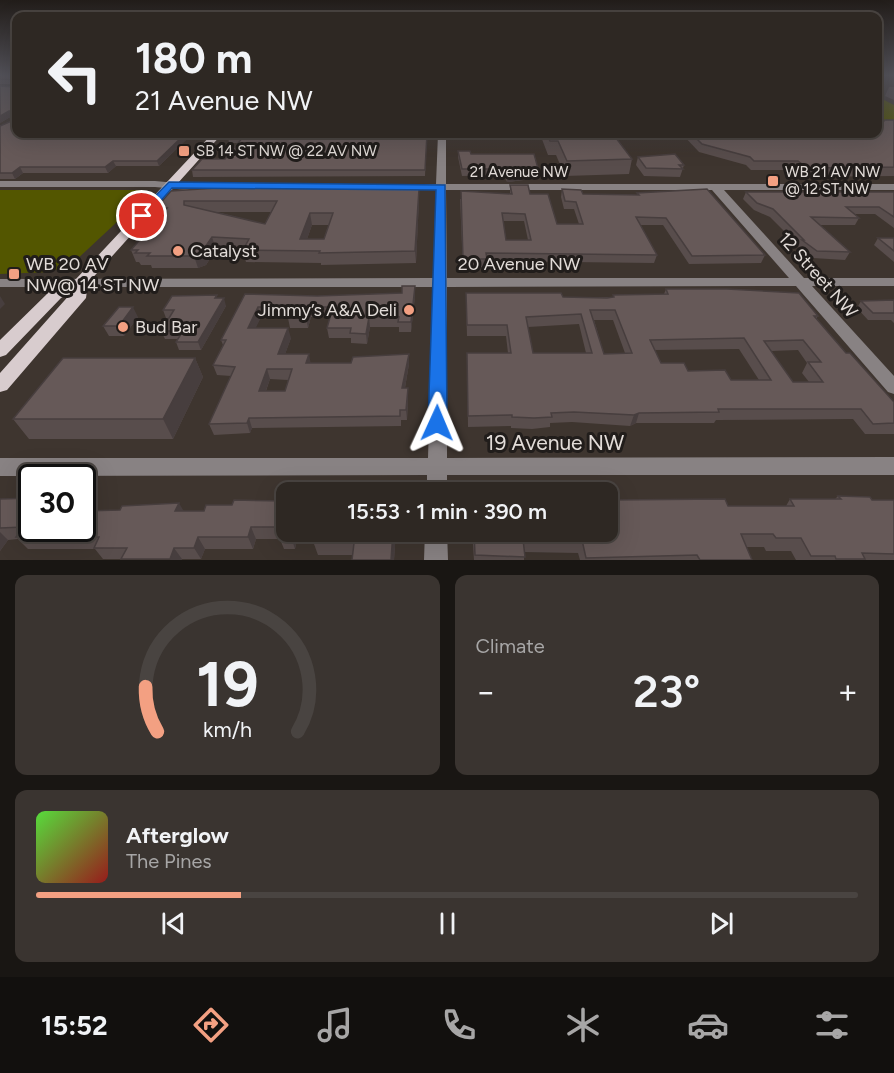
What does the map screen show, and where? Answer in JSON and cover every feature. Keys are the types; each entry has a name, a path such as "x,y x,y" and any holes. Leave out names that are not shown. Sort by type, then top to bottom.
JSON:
{"main road":[{"path":"0,351 55,295 81,282 213,138"},
{"path":"0,385 80,295 81,282"}],"street":[{"path":"436,482 442,138"},
{"name":"21 Avenue NW","path":"0,184 188,187 894,187"},
{"name":"12 Street NW","path":"715,187 894,387"},
{"name":"20 Avenue NW","path":"0,283 894,282"},
{"name":"19 Avenue NW","path":"0,467 894,466"},
{"path":"436,542 436,560"}],"shaded area":[{"path":"882,101 894,105 894,124 882,125"},
{"path":"0,190 143,190 148,193 73,263 50,272 0,274"}],"building":[{"path":"0,101 12,101 12,111 0,116"},
{"path":"885,120 894,120 894,167 807,168 798,161 754,161 750,157 702,144 696,138 882,138 882,123"},
{"path":"12,121 12,138 181,138 157,161 113,161 105,167 20,167 12,173 0,173 0,126"},
{"path":"242,138 427,138 425,170 192,170 202,159 225,159"},
{"path":"549,138 616,138 632,159 567,161 558,141 550,141"},
{"path":"458,151 470,151 471,154 534,154 539,172 508,175 504,169 462,169"},
{"path":"675,154 684,165 679,165 683,169 646,168 638,157"},
{"path":"510,185 528,185 530,194 548,194 557,224 583,224 576,202 565,201 562,189 581,190 583,194 639,195 637,193 707,189 765,255 692,256 666,218 636,217 657,255 486,253 487,259 463,259 461,191 512,194","holes":["502,213 525,214 531,240 506,240"]},
{"path":"216,188 419,189 415,251 319,253 320,251 243,250 249,239 212,237 201,253 194,256 147,256 150,253 135,253 138,250 131,250 167,208 156,208 171,191","holes":["184,201 277,201 265,224 184,205","310,213 333,213 324,239 300,239"]},
{"path":"746,192 894,192 894,217 879,207 846,207 859,218 811,217 850,252 817,251 802,240 804,240 773,209 757,203"},
{"path":"878,238 894,238 894,251"},
{"path":"402,286 415,286 411,322 398,322 399,317 369,317 366,334 350,333 351,328 327,328 333,307 309,307 306,318 288,318 292,307 258,307 248,328 288,328 278,354 309,354 306,363 351,363 353,357 409,354 402,388 408,388 406,410 400,410 400,416 249,418 247,423 209,424 235,367 213,365 226,340 221,340 245,294 317,296 402,293","holes":["267,369 292,369 285,391 259,391"]},
{"path":"666,289 727,289 799,293 818,316 814,316 846,353 850,353 894,402 894,423 873,424 861,409 718,409 719,412 639,413 634,415 574,412 551,413 552,417 534,418 512,417 512,415 468,416 467,353 511,353 507,325 467,325 466,293 561,293 563,297 607,298 614,297 613,295 668,294","holes":["590,310 615,310 632,353 604,354","581,314 592,353 533,353 526,317","744,338 771,380 731,380 725,370 688,371 684,363 661,363 650,340","803,340 821,362 808,362 823,382 793,382 764,341"]},
{"path":"217,295 215,298 224,298 198,342 176,342 183,331 161,331 174,310 163,310 172,296"},
{"path":"894,300 894,313 873,313 861,301"},
{"path":"119,307 133,307 119,326 103,326"},
{"path":"63,358 195,358 163,419 13,419"},
{"path":"838,496 894,500 894,554 862,553 865,559 811,556 801,538 776,538 773,534 741,534 752,560 700,560 697,555 586,558 582,542 618,542 618,500 725,499 728,506 794,506 790,499 841,499"},
{"path":"18,498 18,527 0,528 0,499"},
{"path":"234,500 276,501 276,527 251,527 248,537 198,537 194,548 174,548 170,559 121,559 127,548 94,548 99,537 96,537 96,511 120,510 122,506 179,503 175,511 204,511 206,505 232,505"},
{"path":"392,542 391,560 352,560 354,543 314,543"},
{"path":"474,542 523,542 525,557 475,555"}],"place":[{"name":"SB 14 ST NW @ 22 AV NW","path":"184,151"},
{"name":"WB 21 AV NW @ 12 ST NW","path":"773,181"},
{"name":"Catalyst","path":"178,251"},
{"name":"WB 20 AV NW@ 14 ST NW","path":"14,274"},
{"name":"Jimmy’s A&A Deli","path":"409,310"},
{"name":"Bud Bar","path":"123,327"}],"route":[{"path":"142,216 169,185 188,187 441,187 437,423"}]}
